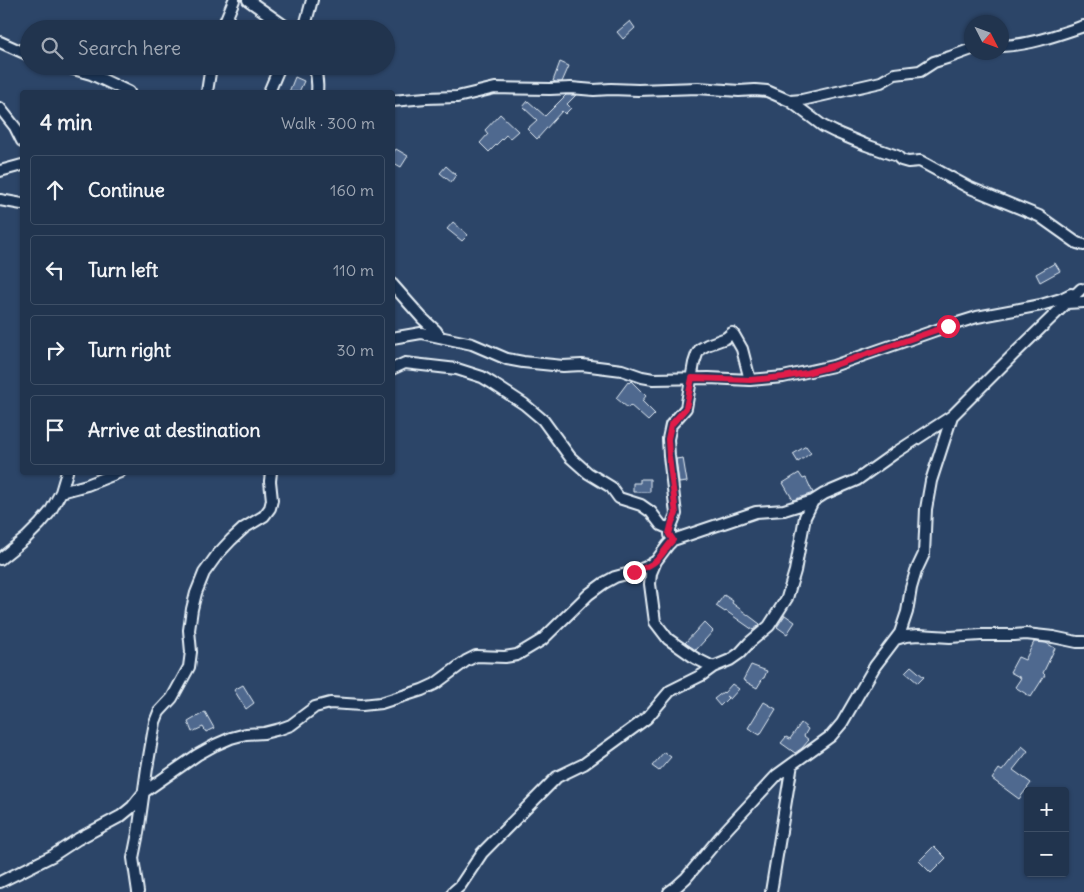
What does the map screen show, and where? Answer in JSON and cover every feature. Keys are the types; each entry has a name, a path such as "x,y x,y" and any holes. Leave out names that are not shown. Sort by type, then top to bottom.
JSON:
{"street":[{"path":"226,20 234,0"},
{"path":"248,0 276,20"},
{"path":"307,20 312,0"},
{"path":"1009,45 1056,36 1084,26"},
{"path":"0,42 20,51"},
{"path":"790,100 802,100 881,82 895,74 920,71 934,62 964,52"},
{"path":"93,75 125,90"},
{"path":"207,90 210,75"},
{"path":"270,90 276,75"},
{"path":"316,75 317,90"},
{"path":"395,101 457,97 495,88 571,88 594,90 698,88 767,91 790,100 813,119 829,129 897,156 901,160 908,162 920,161 968,187 1039,216 1078,243 1084,245"},
{"path":"0,108 15,127 20,137"},
{"path":"0,171 20,166"},
{"path":"0,200 20,204"},
{"path":"395,287 440,337"},
{"path":"395,337 421,333 472,344 507,359 563,366 582,365 622,370 654,379 750,380 783,377 832,366 977,317 1041,305 1061,299 1082,287"},
{"path":"713,667 695,658 668,639 655,622 650,584 651,573 656,561 668,545 673,540 756,512 784,510 813,501 824,494 857,480 895,452 952,416 1082,287"},
{"path":"1066,303 1084,302"},
{"path":"673,540 669,534 676,514 668,439 671,425 686,408 697,354 700,349 726,338 732,333 742,349 750,380"},
{"path":"395,368 405,363 457,369 492,383 524,404 542,420 570,458 588,473 610,487 619,498 641,505 652,512 661,525 670,529"},
{"path":"668,892 686,878 726,830 777,775 831,736 842,723 875,666 900,633 907,612 916,571 924,554 926,509 931,481 952,416"},
{"path":"0,559 19,544 50,512 61,492 66,475"},
{"path":"61,492 112,475"},
{"path":"138,892 133,858 155,722 159,712 172,698 189,667 191,652 189,630 196,593 204,573 217,555 244,528 264,516 270,508 272,500 271,475"},
{"path":"453,892 460,886 482,853 557,777 584,764 647,718 670,691 740,653 769,626 787,598 795,571 805,517 813,501"},
{"path":"0,882 52,856 78,839 121,816 132,807 144,792 197,755 215,745 246,734 280,729 291,725 315,706 330,703 362,705 381,703 422,690 435,684 466,661 476,656 505,657 517,655 542,640 589,594 604,583 615,577 646,567 656,561"},
{"path":"896,639 919,635 950,637 981,635 1014,636 1026,634 1084,642"},
{"path":"771,892 792,764"}],"building":[{"path":"630,21 635,28 623,39 617,32"},
{"path":"560,62 569,66 562,82 556,82 553,81"},
{"path":"295,77 304,81 300,90 290,90"},
{"path":"566,95 576,95 567,104 571,108 565,114 562,111 537,139 527,129 537,120 523,107 528,101 545,116"},
{"path":"500,114 518,131 510,138 506,135 489,152 480,143 488,134 485,130"},
{"path":"396,149 408,156 401,167 395,164"},
{"path":"446,166 456,175 451,182 440,173"},
{"path":"453,222 468,235 462,241 447,229"},
{"path":"1055,263 1060,271 1040,282 1036,274"},
{"path":"631,381 646,396 642,401 655,414 648,421 630,405 628,408 616,398 628,382"},
{"path":"806,446 811,453 798,462 793,454"},
{"path":"683,458 687,482 679,483 676,459"},
{"path":"799,473 803,479 806,478 813,493 793,500 783,483"},
{"path":"640,479 650,479 650,492 633,492 633,483 640,483"},
{"path":"724,595 760,624 753,630 716,606"},
{"path":"785,615 795,622 787,634 777,627"},
{"path":"704,622 713,631 696,650 685,643"},
{"path":"1034,642 1046,643 1055,648 1043,673 1045,675 1031,697 1015,687 1021,678 1010,672 1018,657 1025,660"},
{"path":"751,665 767,671 757,688 743,680"},
{"path":"911,666 924,677 918,683 905,672"},
{"path":"732,684 739,689 730,699 726,696 728,698 720,706 714,699 724,693"},
{"path":"243,685 254,703 246,709 234,690"},
{"path":"764,702 776,709 760,735 748,728"},
{"path":"205,712 214,728 206,732 203,727 192,732 188,722"},
{"path":"801,723 808,729 804,736 809,740 795,753 781,743 786,737 790,739"},
{"path":"1022,746 1028,751 1013,770 1031,783 1028,787 1024,787 1024,792 1019,799 992,779 999,769 1002,771"},
{"path":"664,752 671,757 659,771 652,766"},
{"path":"934,846 946,858 931,873 919,861"}],"route":[{"path":"634,572 656,561 673,540 669,534 676,514 668,439 671,425 686,408 692,378 750,380 806,373 914,339 948,326"}]}
